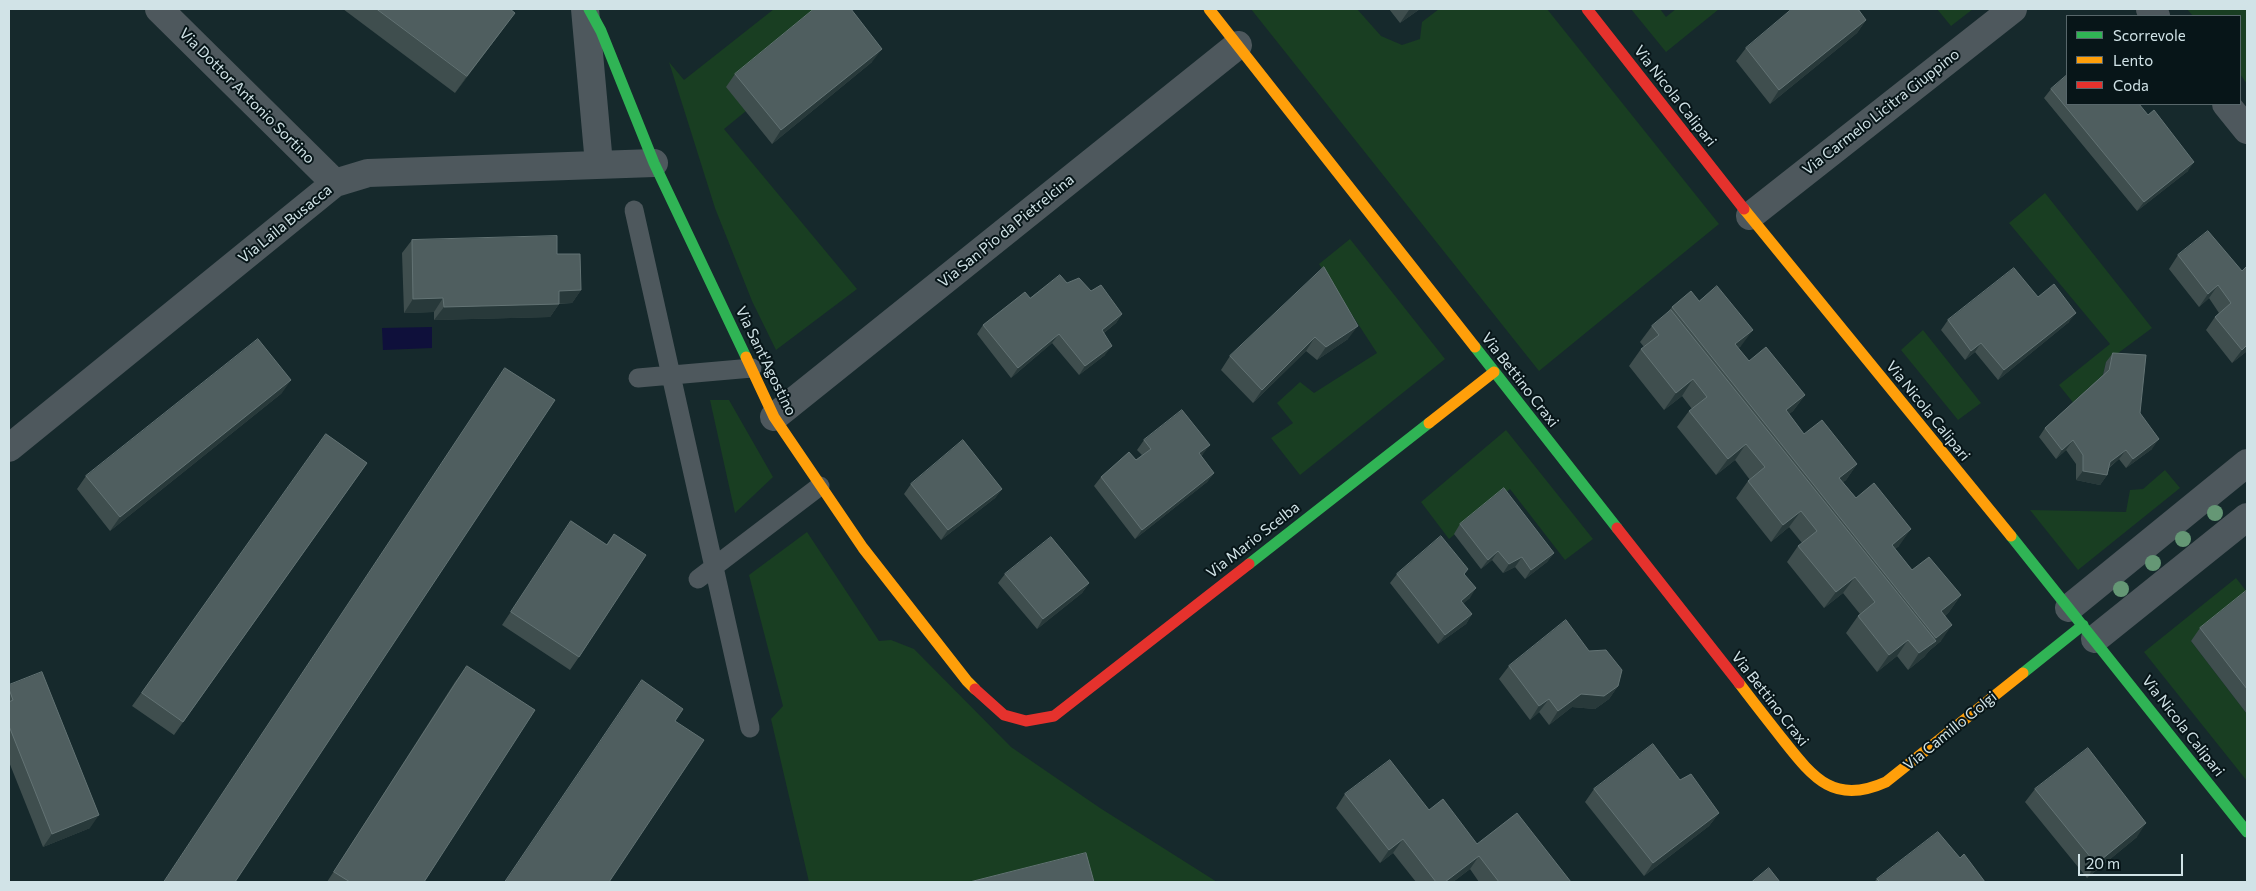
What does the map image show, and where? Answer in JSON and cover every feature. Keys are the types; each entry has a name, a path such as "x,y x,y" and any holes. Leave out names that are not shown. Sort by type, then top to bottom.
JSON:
{"street":[{"name":"Via Dottor Antonio Sortino","path":"159,9 335,182"},
{"path":"585,9 600,164"},
{"name":"Via Sant'Agostino","path":"589,9 601,31 654,163 774,417 863,548 967,681 1004,715 1026,721"},
{"name":"Via Bettino Craxi","path":"1210,9 1807,770"},
{"name":"Via Nicola Calipari","path":"1587,9 1750,216 2082,624 2247,832"},
{"name":"Via Carmelo Licitra Giuppino","path":"1750,216 2013,9"},
{"name":"Via San Pio da Pietrelcina","path":"774,417 1238,45"},
{"path":"2227,105 2247,130"},
{"name":"Via Laila Busacca","path":"9,448 335,182 368,173 654,163"},
{"name":"Via Mario Scelba","path":"1026,721 1054,716 1494,372"},
{"name":"Via Camillo Golgi","path":"2082,624 2247,463"},
{"name":"Via Camillo Golgi","path":"1807,770 1819,783 1835,790 1853,792 1870,790 1878,786 2082,624 2247,517"}],"lane":[{"path":"634,210 750,728"},
{"path":"638,378 752,368"},
{"path":"698,579 820,486"}],"green space":[{"path":"774,9 821,9 730,83 746,111 724,129 857,289 776,350 752,301 715,208 669,62 684,80"},
{"path":"1251,9 1357,9 1381,36 1402,45 1420,39 1422,22 1439,9 1547,9 1719,224 1539,371"},
{"path":"1631,9 1660,9 1666,17 1676,9 1719,9 1666,52"},
{"path":"1937,9 1973,9 1951,26"},
{"path":"2187,9 2247,9 2247,84 2241,75 2241,15 2192,15"},
{"path":"2045,193 2152,328 2106,362 2102,379 2075,405 2059,385 2110,344 2009,223"},
{"path":"1350,239 1445,359 1300,475 1271,438 1293,423 1277,403 1300,382 1314,393 1377,353 1319,264"},
{"path":"1923,330 1981,403 1958,420 1901,350"},
{"path":"710,400 729,400 773,477 735,513"},
{"path":"1506,430 1593,539 1565,560 1510,489 1449,539 1421,502"},
{"path":"2165,470 2180,488 2078,570 2030,510 2126,512 2130,490 2143,489"},
{"path":"807,532 879,641 891,640 914,649 1011,747 1100,808 1217,882 809,882 771,719 783,706 749,575"},
{"path":"2236,578 2247,592 2191,641 2247,714 2247,781 2144,652"}],"shaded area":[{"path":"432,327 432,348 383,350 382,328"}],"building":[{"path":"377,9 510,9 515,13 467,76"},
{"path":"814,9 851,9 882,49 781,130 735,74"},
{"path":"1792,9 1858,9 1866,20 1779,90 1746,48"},
{"path":"2066,76 2066,105 2140,105 2148,115 2154,110 2194,162 2144,202 2051,89"},
{"path":"2208,231 2242,271 2247,266 2247,345 2242,350 2215,317 2231,303 2218,285 2208,294 2178,255"},
{"path":"557,236 557,254 580,254 581,290 559,291 559,304 444,307 443,298 413,299 412,240"},
{"path":"1324,267 1358,326 1326,347 1315,337 1262,390 1230,356"},
{"path":"2014,268 2038,297 2054,284 2076,313 2004,370 1981,343 1971,351 1948,320"},
{"path":"1060,275 1067,283 1079,278 1091,291 1101,285 1122,314 1102,330 1112,346 1085,366 1059,334 1018,368 983,325 1025,292 1030,298"},
{"path":"1717,286 1753,330 1735,344 1749,361 1766,347 1805,395 1786,410 1804,434 1822,420 1857,464 1839,478 1856,498 1874,483 1911,529 1892,545 1912,570 1929,557 1961,595 1941,611 1952,625 1936,638 1672,307 1691,291 1699,301"},
{"path":"1671,310 1936,641 1919,653 1908,640 1889,655 1858,616 1875,602 1855,577 1836,592 1798,546 1817,531 1801,511 1783,525 1748,481 1765,467 1746,444 1728,459 1689,411 1707,397 1693,379 1676,393 1641,349 1659,335 1652,326"},
{"path":"258,339 291,380 120,517 86,476"},
{"path":"2113,353 2146,355 2140,413 2159,439 2133,459 2126,450 2110,462 2107,475 2083,471 2083,455 2073,440 2062,450 2045,428 2109,370"},
{"path":"505,368 555,400 235,882 164,882"},
{"path":"1182,410 1210,445 1199,453 1214,473 1142,530 1101,477 1129,452 1136,460 1151,449 1144,440"},
{"path":"326,434 367,463 183,722 142,693"},
{"path":"963,440 1002,489 948,530 911,484"},
{"path":"1504,488 1554,553 1531,570 1522,557 1509,564 1498,551 1488,560 1460,524"},
{"path":"571,521 607,545 614,534 646,555 579,657 511,612"},
{"path":"1441,536 1468,569 1464,574 1476,588 1461,601 1472,614 1445,635 1397,574"},
{"path":"1051,537 1089,583 1043,619 1005,574"},
{"path":"2247,592 2247,689 2200,628"},
{"path":"1566,620 1589,651 1606,650 1622,670 1618,686 1604,696 1581,694 1558,711 1549,699 1539,706 1509,666"},
{"path":"467,666 535,710 424,882 350,882 334,872"},
{"path":"42,672 99,815 52,834 9,726 9,702 13,700 9,685"},
{"path":"642,680 683,709 675,721 704,740 609,882 505,882"},
{"path":"1653,744 1680,780 1691,774 1719,813 1653,863 1594,789"},
{"path":"2088,748 2146,823 2096,864 2035,789"},
{"path":"1390,760 1429,810 1443,799 1477,844 1517,813 1571,882 1499,882 1479,856 1445,882 1436,882 1403,839 1389,850 1345,794"},
{"path":"1938,832 1960,858 1964,854 1985,882 1880,882 1877,879"},
{"path":"1086,853 1094,882 970,882"},
{"path":"1769,868 1780,882 1752,882"}],"traffic: fast":[{"path":"589,9 601,31 654,163 746,357"},
{"path":"1475,347 1617,528"},
{"path":"1249,564 1429,423"},
{"path":"2011,536 2247,832"},
{"path":"2023,673 2083,625"}],"traffic: slow":[{"path":"1209,9 1475,347"},
{"path":"1744,209 2011,536"},
{"path":"746,357 774,417 863,548 975,689"},
{"path":"1429,423 1494,372"},
{"path":"1739,683 1805,767 1827,784 1839,789 1853,791 1886,782 2023,673"}],"traffic: jam":[{"path":"1587,9 1744,209"},
{"path":"1617,528 1739,683"},
{"path":"975,689 1004,715 1026,721 1054,716 1249,564"}]}
